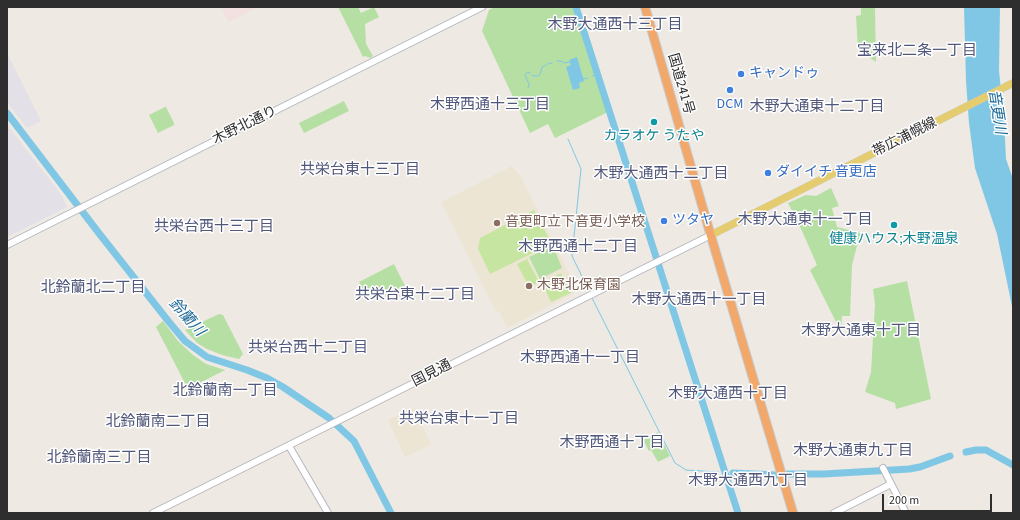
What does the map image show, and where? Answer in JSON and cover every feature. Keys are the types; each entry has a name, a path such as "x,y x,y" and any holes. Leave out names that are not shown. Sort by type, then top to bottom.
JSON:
{"highway":[{"name":"国道241号","path":"645,7 793,513"}],"main road":[{"name":"帯広浦幌線","path":"711,235 1013,83"}],"street":[{"name":"木野北通り","path":"7,245 482,7"},
{"name":"国見通","path":"153,513 711,235"},
{"path":"289,446 328,513"},
{"path":"884,470 906,513"},
{"path":"834,513 891,484"}],"shaded area":[{"path":"221,7 259,7 229,22"},
{"path":"7,53 41,121 27,128 7,102"},
{"path":"7,125 55,186 67,207 7,237"},
{"name":"音更町立下音更小学校","path":"512,166 521,177 578,291 507,328 499,311 496,312 441,202"},
{"path":"414,408 431,444 405,457 388,420"}],"green space":[{"path":"338,7 358,7 361,13 374,7 379,17 365,24 366,44 373,56 370,58 365,56 363,57"},
{"path":"495,7 574,7 608,112 555,138 548,124 530,133 482,31 489,10"},
{"path":"861,7 875,7 876,62 858,50 856,16 861,15"},
{"path":"344,101 349,111 304,133 299,123"},
{"path":"165,107 174,125 158,133 149,115"},
{"path":"831,188 839,206 832,208 837,227 864,234 857,246 852,265 850,316 842,316 841,332 810,270 817,265 788,203 806,195 816,196"},
{"path":"534,210 548,236 547,246 490,274 478,249 480,238"},
{"path":"553,246 562,268 540,279 529,257"},
{"path":"527,259 539,282 529,287 517,264"},
{"path":"394,264 405,286 386,296 382,289 366,297 359,282"},
{"path":"561,273 571,293 551,302 542,283"},
{"path":"907,281 931,399 896,409 895,403 865,392 871,372 875,304 873,289"},
{"path":"219,314 223,315 243,354 239,359 222,355 207,349 197,343 185,330"},
{"path":"163,321 178,341 193,355 206,364 225,370 188,389 156,327"},
{"path":"658,432 670,456 658,462 651,450 649,451 643,440"}],"water":[{"name":"音更川","path":"964,7 1000,7 999,71 1004,118 1006,159 1013,179 1013,311 997,234 975,168 969,123 966,81"},
{"path":"577,57 584,81 579,83 580,88 573,90 566,67 571,65 569,60"}],"waterway":[{"path":"576,7 738,513"},
{"path":"557,61 565,63 570,62"},
{"path":"548,64 552,63"},
{"path":"532,75 538,76 542,67 546,65"},
{"path":"528,88 529,84 525,75 527,72 530,73"},
{"path":"592,76 598,74"},
{"path":"583,79 588,78"},
{"name":"鈴蘭川","path":"7,113 98,232 185,341 207,357 267,378 329,418 354,441 391,513"},
{"path":"568,139 581,169 572,256 590,293"},
{"path":"592,298 675,463 686,470 718,472"},
{"path":"966,452 986,450 1013,465"},
{"path":"788,474 824,474 909,469 920,467 950,456"},
{"path":"733,473 776,475"}],"place":[{"name":"キャンドゥ","path":"741,74"},
{"name":"DCM","path":"730,90"},
{"name":"カラオケ うたや","path":"654,122"},
{"name":"ダイイチ 音更店","path":"768,173"},
{"name":"ツタヤ","path":"664,221"},
{"name":"音更町立下音更小学校","path":"497,223"},
{"name":"健康ハウス;木野温泉","path":"894,225"},
{"name":"木野北保育園","path":"529,286"}],"district":[{"name":"木野大通西十三丁目","path":"615,26"},
{"name":"宝来北二条一丁目","path":"917,52"},
{"name":"木野西通十三丁目","path":"490,106"},
{"name":"木野大通東十二丁目","path":"817,108"},
{"name":"共栄台東十三丁目","path":"360,171"},
{"name":"木野大通西十二丁目","path":"661,175"},
{"name":"木野大通東十一丁目","path":"805,221"},
{"name":"共栄台西十三丁目","path":"214,228"},
{"name":"木野西通十二丁目","path":"578,248"},
{"name":"北鈴蘭北二丁目","path":"93,289"},
{"name":"共栄台東十二丁目","path":"415,296"},
{"name":"木野大通西十一丁目","path":"699,301"},
{"name":"木野大通東十丁目","path":"861,332"},
{"name":"共栄台西十二丁目","path":"308,349"},
{"name":"木野西通十一丁目","path":"580,359"},
{"name":"北鈴蘭南一丁目","path":"225,392"},
{"name":"木野大通西十丁目","path":"728,395"},
{"name":"共栄台東十一丁目","path":"459,420"},
{"name":"北鈴蘭南二丁目","path":"158,423"},
{"name":"木野西通十丁目","path":"612,444"},
{"name":"木野大通東九丁目","path":"853,452"},
{"name":"北鈴蘭南三丁目","path":"99,459"},
{"name":"木野大通西九丁目","path":"748,482"}]}
